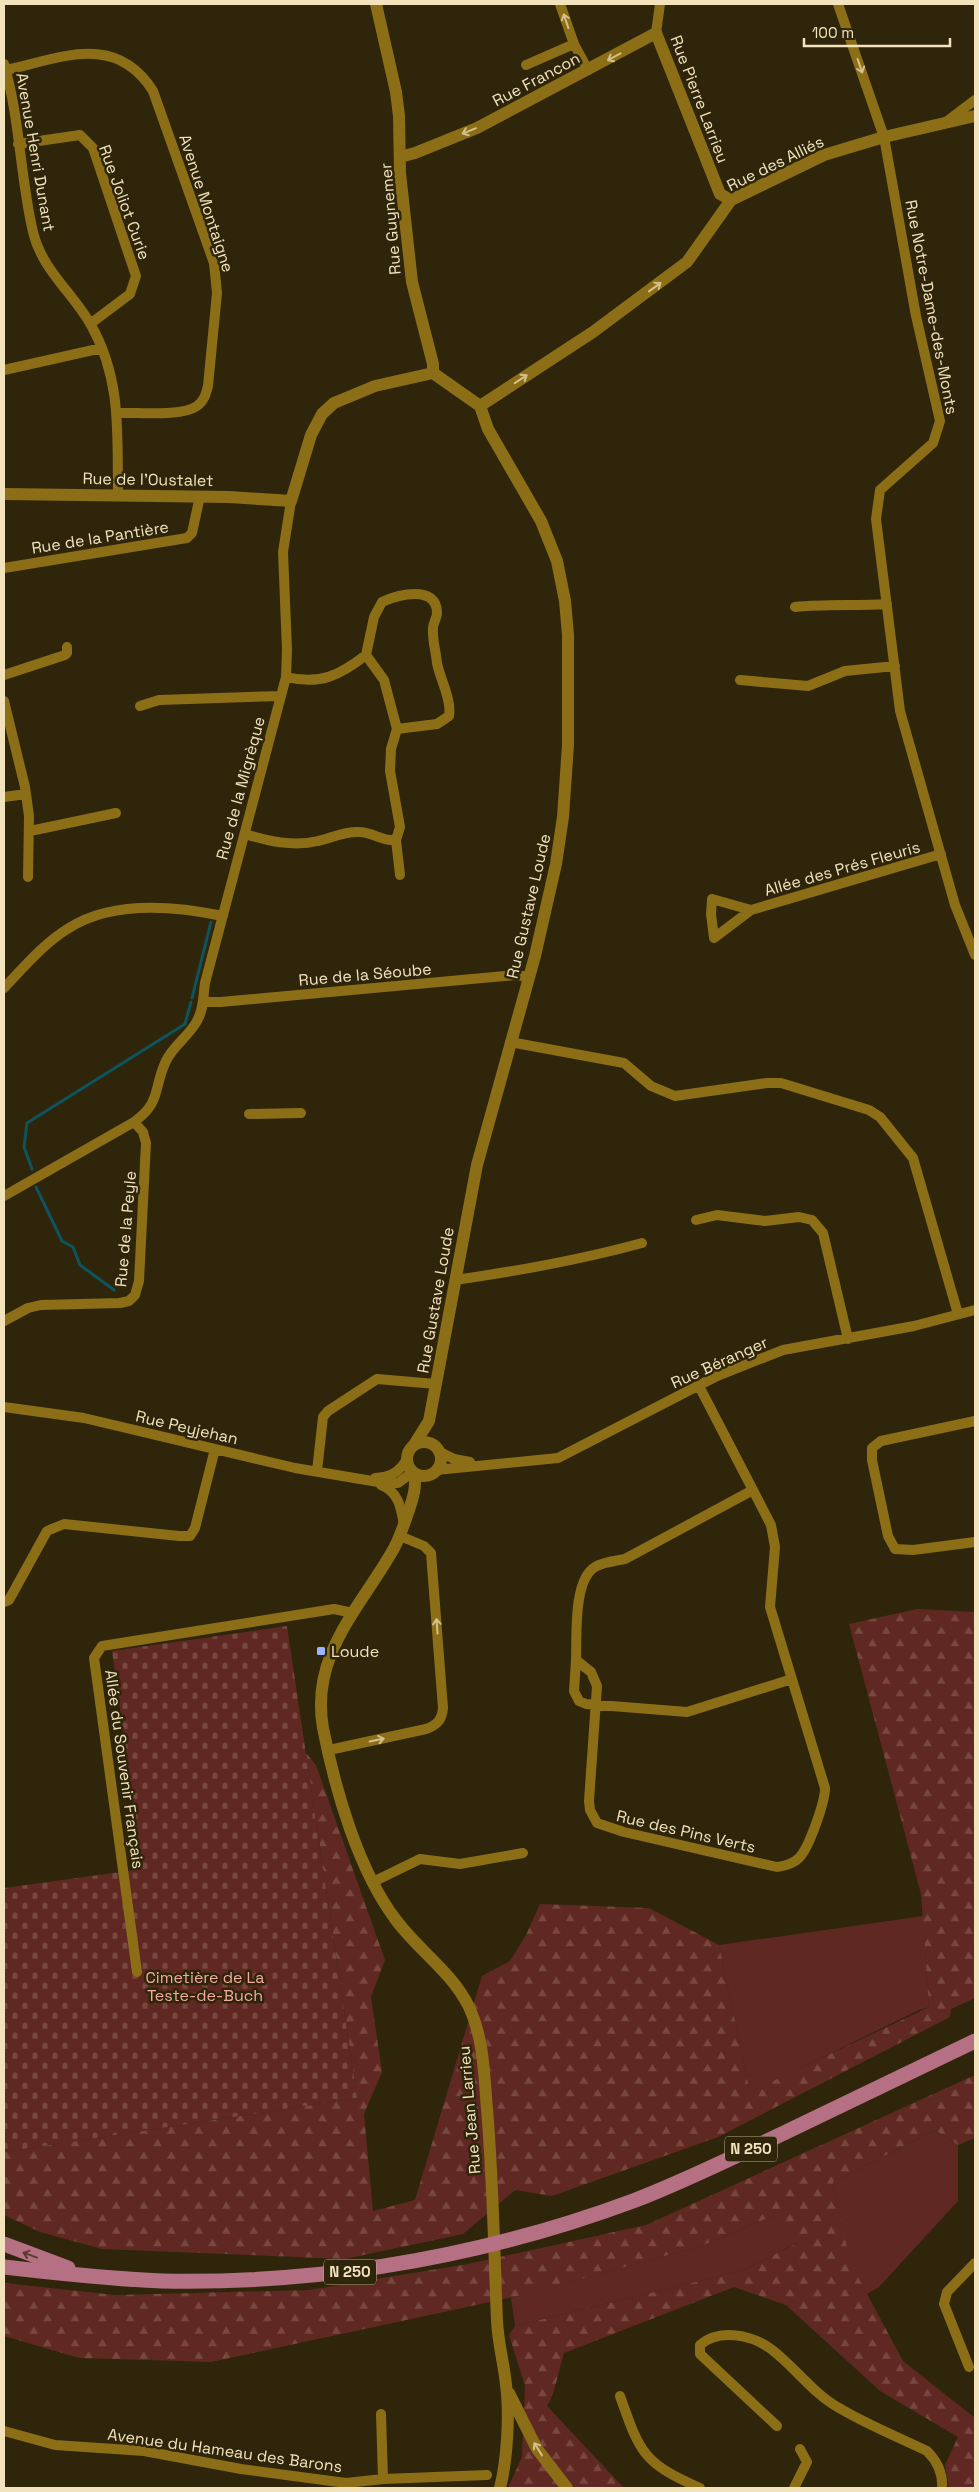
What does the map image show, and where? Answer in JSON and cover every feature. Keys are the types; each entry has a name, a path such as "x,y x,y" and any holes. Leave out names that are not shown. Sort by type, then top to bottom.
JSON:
{"main road":[{"name":"N 250","path":"4,2266 24,2270 90,2276 160,2280 294,2278 411,2263 469,2250 586,2218 683,2180 975,2041"},
{"path":"4,2244 90,2276"}],"street":[{"name":"Rue Guynemer","path":"376,4 396,92 404,217 412,282 433,364 433,373"},
{"path":"560,4 574,44 588,70"},
{"path":"656,33 660,4"},
{"name":"Rue Notre-Dame-des-Monts","path":"838,4 884,137 916,316 940,421 933,443 880,490 876,519 900,711 955,906 975,955"},
{"name":"Rue Francon","path":"400,157 477,128 656,33"},
{"name":"Rue Pierre Larrieu","path":"656,33 720,194 731,200"},
{"path":"526,65 574,44"},
{"name":"Avenue Montaigne","path":"5,67 83,53 98,53 117,58 140,75 153,91 214,263 217,293 208,386 203,400 198,405 184,412 117,413"},
{"name":"Avenue Henri Dunant","path":"5,67 33,234 50,271 90,324 102,348 111,373 117,413 118,495"},
{"path":"943,124 975,100"},
{"name":"Rue des Alliés","path":"480,406 593,332 688,262 731,200 824,155 884,137 975,116"},
{"name":"Rue Joliot Curie","path":"18,144 80,135 93,148 136,276 130,294 90,324"},
{"path":"4,370 102,348"},
{"path":"433,373 480,406"},
{"name":"Rue de la Migrèque","path":"4,1196 134,1122 154,1103 166,1060 198,1021 204,1002 205,983 286,677 287,650 283,552 292,501 311,435 322,414 334,403 375,386 433,373"},
{"name":"Rue Gustave Loude","path":"414,1445 429,1421 477,1164 529,977 556,864 563,817 568,746 568,635 561,581 547,535 488,429 480,406"},
{"name":"Rue de l'Oustalet","path":"4,494 200,496 292,501"},
{"name":"Rue de la Pantière","path":"4,568 187,538 192,533 200,496"},
{"path":"286,677 306,681 339,674 366,655 374,617 382,602 412,594 423,595 431,600 437,613 433,627 438,664 449,705 449,716 437,724 397,730"},
{"path":"795,608 825,604 840,607 887,604"},
{"path":"4,675 65,655 67,647"},
{"path":"366,655 384,680 397,730 391,749 390,771 400,827 396,840 400,875"},
{"path":"740,680 808,686 845,671 895,666"},
{"path":"140,706 159,700 280,696"},
{"path":"4,701 26,794 30,831 28,877"},
{"path":"4,797 26,794"},
{"path":"30,831 116,813"},
{"path":"244,834 282,843 318,841 357,832 372,833 388,841 396,840"},
{"name":"Allée des Prés Fleuris","path":"752,910 712,900 710,914 714,938 752,910 941,854"},
{"path":"4,988 37,954 69,927 84,920 117,911 158,908 182,908 223,916"},
{"name":"Rue de la Séoube","path":"204,1002 222,1002 515,975 529,977"},
{"path":"510,1042 624,1063 656,1089 675,1096 767,1083 781,1083 869,1110 880,1117 913,1158 958,1314"},
{"path":"249,1114 301,1113"},
{"name":"Rue de la Peyle","path":"4,1321 41,1305 120,1303 129,1301 135,1294 139,1281 141,1210 146,1152 144,1137 134,1122"},
{"path":"696,1220 718,1216 766,1221 798,1217 812,1220 823,1233 848,1339"},
{"path":"455,1280 534,1268 642,1244"},
{"name":"Rue Béranger","path":"436,1471 558,1458 699,1386 763,1356 783,1350 914,1326 975,1310"},
{"path":"317,1472 323,1417 328,1411 376,1379 436,1384"},
{"name":"Rue des Pins Verts","path":"576,1660 591,1672 595,1679 590,1810 597,1823 624,1832 777,1867 790,1864 802,1853 825,1794 823,1780 770,1607 775,1547 774,1535 771,1525 699,1386"},
{"name":"Rue Peyjehan","path":"4,1407 84,1418 317,1472 392,1484 404,1480 414,1473"},
{"name":"Rue Gustave Loude","path":"429,1421 437,1449"},
{"path":"975,1421 881,1441 872,1448 872,1460 888,1536 895,1549 912,1550 975,1542"},
{"path":"425,1442 437,1449 440,1462 436,1471 425,1476 414,1473 407,1459 414,1445 425,1442"},
{"path":"4,1602 9,1600 47,1531 54,1526 64,1524 190,1536 195,1528 215,1448"},
{"name":"Rue Béranger","path":"437,1449 454,1459 485,1465"},
{"name":"Rue Peyjehan","path":"364,1479 390,1476 401,1468 407,1459"},
{"name":"Rue Jean Larrieu","path":"436,1471 422,1482 415,1493 402,1530 333,1646 325,1673 322,1713 329,1750 349,1822 373,1882 401,1927 456,1986 469,2008 478,2033 482,2058 494,2195 498,2328 507,2387 506,2430 500,2488"},
{"name":"Rue Jean Larrieu","path":"414,1473 415,1493"},
{"name":"Rue Peyjehan","path":"364,1479 392,1491 400,1506 402,1530"},
{"path":"753,1490 625,1559 603,1563 586,1574 581,1585 579,1602 576,1697 586,1704 687,1712 792,1679"},
{"path":"329,1750 426,1729 438,1724 441,1719 443,1708 431,1553 402,1530"},
{"name":"Allée du Souvenir Français","path":"137,1972 94,1658 102,1646 334,1609 353,1613"},
{"path":"373,1882 420,1859 460,1864 523,1853"},
{"path":"969,2367 944,2304 947,2292 975,2263"},
{"path":"777,2426 700,2354 700,2345 704,2341 720,2336 740,2336 771,2349 817,2393 841,2409 927,2451 934,2458 939,2468 942,2488"},
{"path":"507,2387 537,2449 567,2488"},
{"path":"620,2396 639,2445 648,2458 667,2474 700,2488"},
{"path":"375,2488 383,2478 381,2414"},
{"name":"Avenue du Hameau des Barons","path":"4,2431 55,2445 144,2451 241,2469 348,2485 383,2478 487,2475"},
{"path":"794,2488 807,2462 800,2450"}],"green space":[{"path":"917,1609 975,1612 975,1998 951,2009 950,2017 718,2137 552,2196 515,2190 463,2234 345,2259 102,2249 40,2232 4,2215 4,2152 357,2098 306,1753 316,1765 385,1960 371,1997 382,2072 364,2114 373,2211 415,2200 482,1976 510,1961 526,1935 540,1904 649,1908 719,1945 750,2092 929,2007 921,1894 849,1624"},
{"name":"Cimetière de La Teste-de-Buch","path":"287,1626 357,2098 4,2152 4,1888 142,1869 112,1651"},
{"path":"923,1916 929,2007 919,2010 750,2093 719,1945"},
{"path":"975,2075 975,2138 958,2145 935,2130 833,2182 850,2262 903,2361 975,2418 975,2488 949,2488 945,2465 958,2437 880,2391 786,2305 734,2287 564,2353 553,2394 547,2406 624,2488 508,2488 522,2457 525,2386 509,2335 515,2326 744,2270 797,2243 772,2216 701,2246 523,2295 211,2362 79,2358 4,2336 4,2283 116,2295 309,2290 468,2264 646,2225"},
{"path":"935,2130 958,2145 958,2201 879,2287 867,2294 849,2262 833,2182"},
{"path":"772,2216 798,2242 744,2270 515,2326 511,2298 701,2246"}],"waterway":[{"path":"192,998 211,922"},
{"path":"32,1169 24,1147 27,1123 185,1024 191,1002"},
{"path":"36,1187 62,1241 73,1247 80,1265 114,1290"}],"place":[{"name":"Loude","path":"321,1651"}]}
